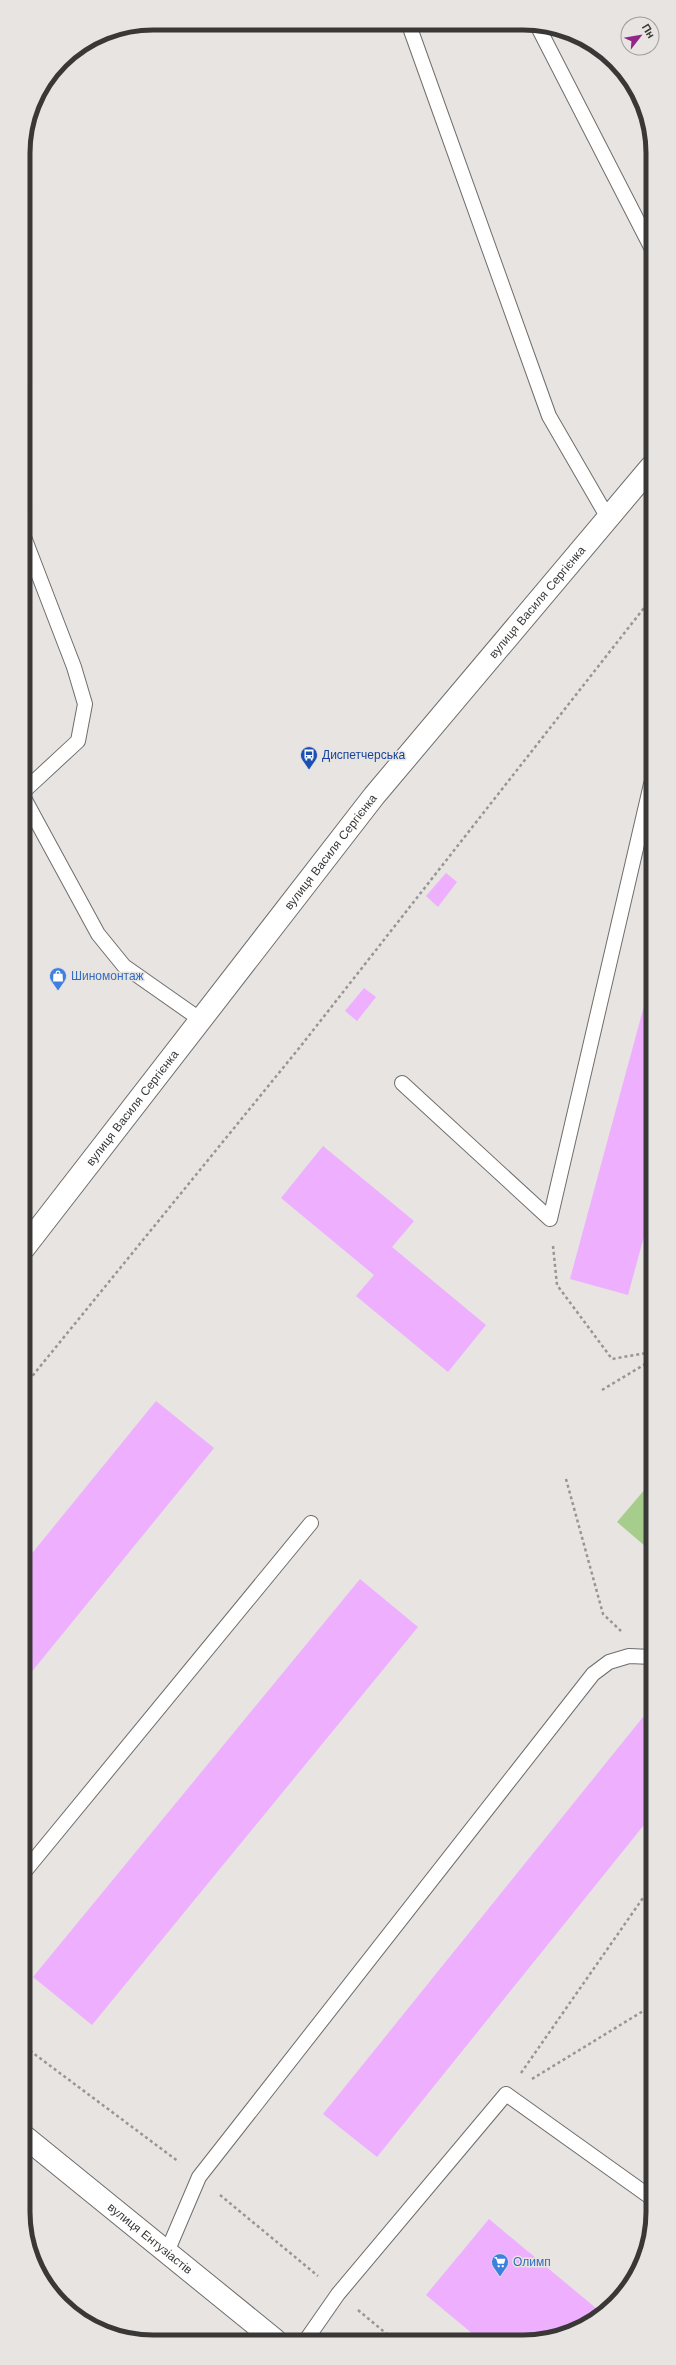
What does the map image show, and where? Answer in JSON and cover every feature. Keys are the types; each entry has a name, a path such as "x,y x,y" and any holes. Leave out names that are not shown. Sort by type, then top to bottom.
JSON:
{"main road":[{"name":"вулиця Василя Сергієнка","path":"30,1240 374,796 646,473"},
{"name":"вулиця Ентузіастів","path":"30,2141 269,2335"}],"lane":[{"path":"411,30 549,416 608,518"},
{"path":"539,31 646,237"},
{"path":"30,553 74,667 85,704 78,741 30,785"},
{"path":"402,1083 550,1219 646,806"},
{"path":"30,809 98,934 124,966 201,1020"},
{"path":"30,1865 312,1523"},
{"path":"167,2252 198,2177 593,1674 609,1662 629,1656 646,1657"},
{"path":"309,2335 338,2294 506,2094 646,2194"}],"path":[{"path":"30,1379 300,1047 646,605"},
{"path":"550,1219 557,1285 612,1359 646,1353"},
{"path":"602,1390 646,1364"},
{"path":"566,1478 603,1614 646,1653"},
{"path":"506,2094 646,1894"},
{"path":"506,2094 646,2009"}],"green space":[{"path":"646,1488 646,1547 617,1522"}],"building":[{"path":"446,873 457,882 438,907 426,896"},
{"path":"364,988 376,997 357,1021 345,1011"},
{"path":"646,998 646,1229 628,1295 570,1279"},
{"path":"323,1146 414,1221 392,1247 486,1325 448,1372 356,1296 374,1275 281,1198"},
{"path":"156,1401 214,1448 30,1674 30,1556"},
{"path":"360,1579 418,1627 92,2025 33,1977"},
{"path":"643,1717 646,1719 646,1822 377,2157 323,2114"},
{"path":"489,2219 597,2309 577,2322 547,2333 531,2335 474,2335 426,2295"}],"place":[{"name":"Диспетчерська","path":"309,770"},
{"name":"Шиномонтаж","path":"58,991"},
{"name":"Олимп","path":"500,2277"}]}
